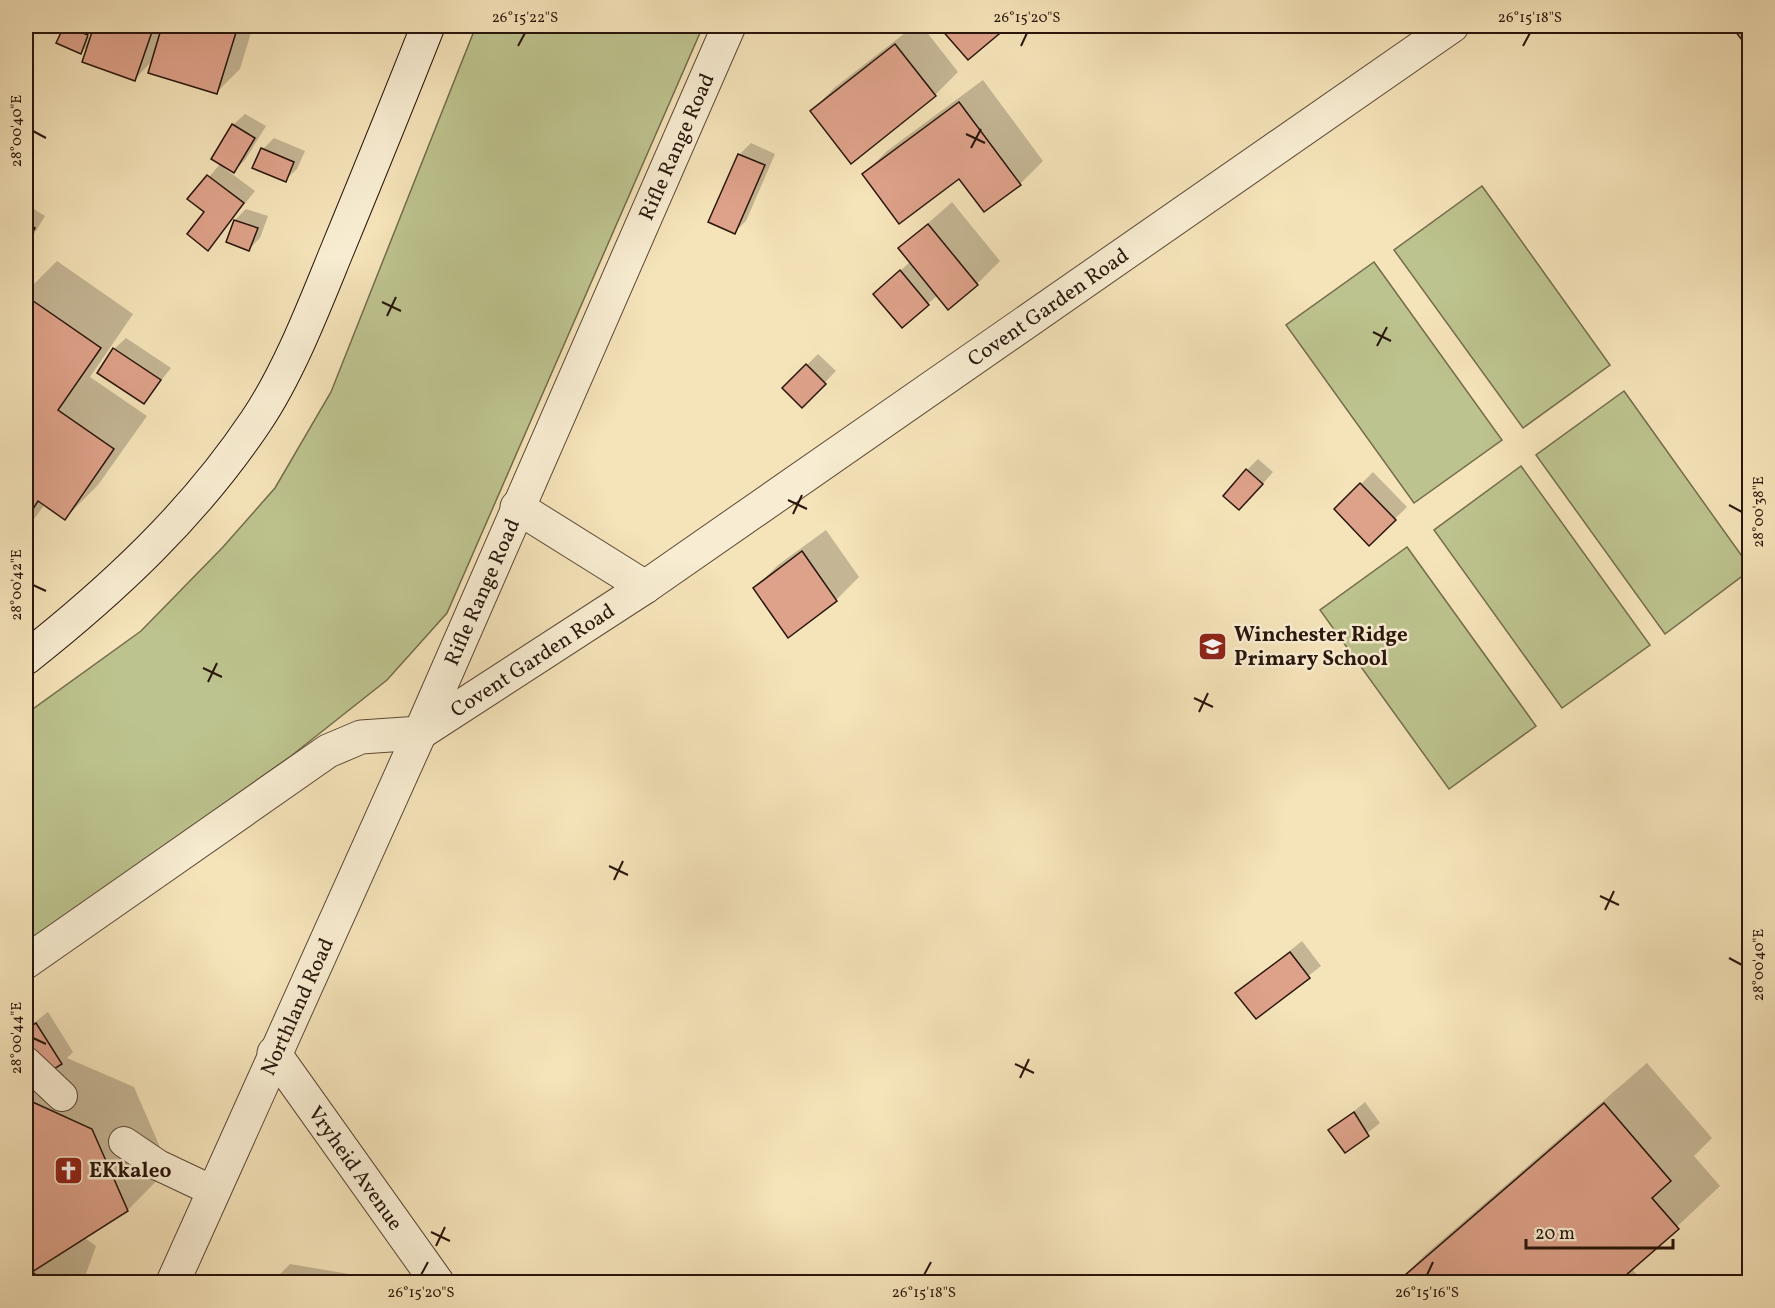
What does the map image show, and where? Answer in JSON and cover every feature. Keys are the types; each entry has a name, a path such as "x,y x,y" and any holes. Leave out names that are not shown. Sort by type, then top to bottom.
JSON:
{"street":[{"path":"26,658 112,586 144,555 227,461 257,420 314,307 428,26"},
{"name":"Rifle Range Road","path":"420,733 729,26"},
{"name":"Covent Garden Road","path":"420,733 645,587 1452,26"},
{"name":"Covent Garden Road","path":"517,507 645,587"},
{"path":"26,962 328,751 361,737 420,733"},
{"name":"Northland Road","path":"173,1282 274,1053 420,733"},
{"name":"Vryheid Avenue","path":"274,1053 437,1282"}],"lane":[{"path":"26,1062 62,1096"},
{"path":"124,1142 158,1166 213,1191"}],"green space":[{"path":"476,26 703,26 447,613 387,680 291,756 26,944 26,714 141,631 223,547 275,488 331,392"},
{"path":"1482,186 1610,365 1523,428 1394,250"},
{"path":"1374,262 1502,440 1414,503 1286,325"},
{"path":"1624,391 1749,566 1749,571 1665,634 1536,455"},
{"path":"1521,466 1650,645 1562,708 1434,530"},
{"path":"1407,547 1536,726 1449,789 1320,610"}],"building":[{"path":"64,26 88,35 81,54 56,43"},
{"path":"94,26 154,26 135,81 82,62"},
{"path":"162,26 238,26 217,94 148,73"},
{"path":"944,26 1002,26 1005,29 968,60 940,28"},
{"path":"1731,26 1750,26 1750,50"},
{"path":"895,44 936,96 851,164 810,111"},
{"path":"959,102 1021,185 984,212 959,179 899,224 862,174"},
{"path":"232,124 255,138 234,173 211,159"},
{"path":"261,148 294,162 286,182 252,168"},
{"path":"738,154 765,165 735,234 708,222"},
{"path":"207,175 244,203 208,251 187,234 204,212 187,199"},
{"path":"234,220 258,228 249,251 226,242"},
{"path":"26,222 35,228 26,244"},
{"path":"928,224 978,285 948,310 898,248"},
{"path":"900,270 929,305 902,328 873,294"},
{"path":"26,296 101,348 58,410 114,449 65,520 38,501 26,520"},
{"path":"113,348 161,380 144,404 97,373"},
{"path":"806,364 826,384 802,408 782,388"},
{"path":"1246,469 1263,484 1239,510 1223,496"},
{"path":"1360,483 1396,520 1369,546 1334,509"},
{"path":"802,551 837,601 788,638 753,588"},
{"path":"1290,952 1310,978 1256,1019 1235,993"},
{"path":"36,1023 62,1064 44,1075 26,1045 26,1029"},
{"name":"EKkaleo","path":"26,1099 92,1129 128,1211 32,1272 47,1282 26,1282"},
{"path":"1604,1103 1671,1181 1652,1198 1679,1229 1618,1282 1397,1282"},
{"path":"1354,1112 1369,1136 1345,1153 1328,1130"}],"place":[{"name":"Winchester Ridge Primary School","path":"1213,646"},
{"name":"EKkaleo","path":"68,1170"}]}
